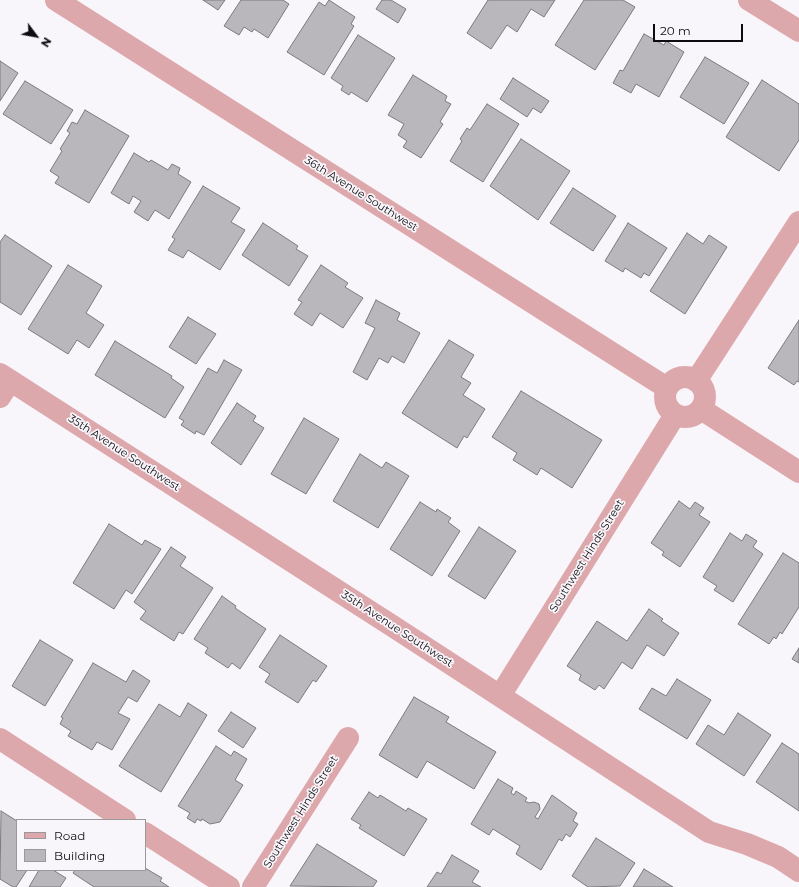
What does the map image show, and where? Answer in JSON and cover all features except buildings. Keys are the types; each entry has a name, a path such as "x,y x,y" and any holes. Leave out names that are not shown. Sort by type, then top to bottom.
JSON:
{"street":[{"name":"36th Avenue Southwest","path":"56,0 667,388"},
{"path":"749,0 799,31"},
{"path":"696,381 799,222"},
{"path":"688,377 696,381 703,388 705,401 701,410 685,418 675,415 667,408 665,402 667,388 675,380 681,378 688,377"},
{"name":"35th Avenue Southwest","path":"3,384 500,696 709,832 747,844 778,857 799,871"},
{"path":"701,410 799,472"},
{"name":"Southwest Hinds Street","path":"500,696 675,415"},
{"name":"Southwest Hinds Street","path":"253,887 348,738"},
{"path":"0,740 123,819"},
{"path":"146,834 229,887"}]}
